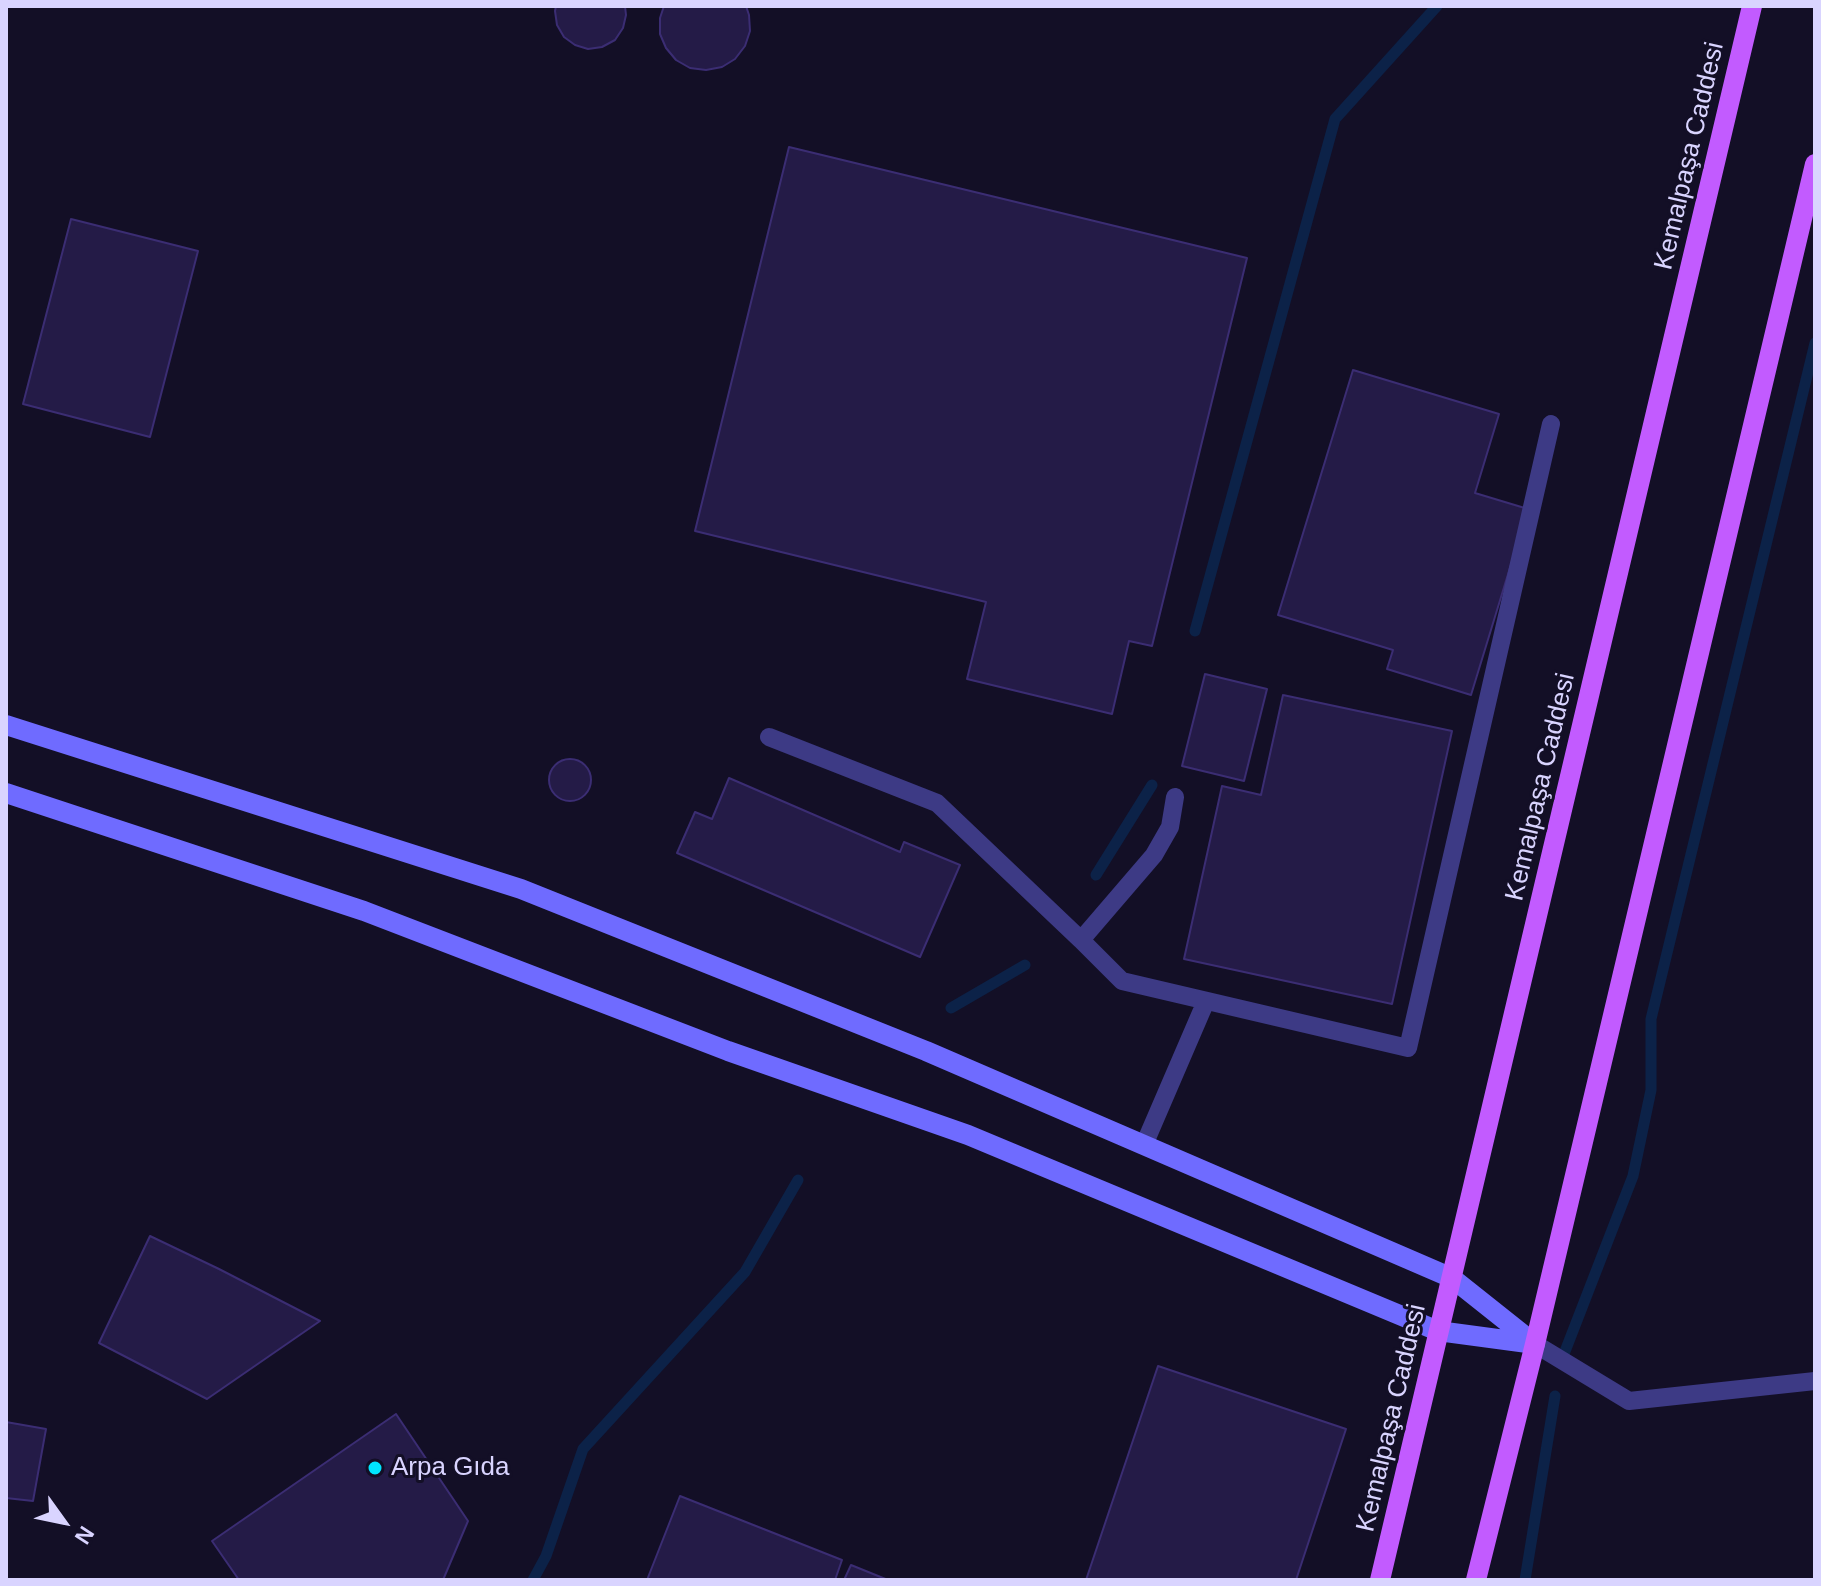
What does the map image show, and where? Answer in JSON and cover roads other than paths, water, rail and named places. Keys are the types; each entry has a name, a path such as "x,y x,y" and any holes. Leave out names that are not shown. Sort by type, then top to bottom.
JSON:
{"main road":[{"name":"Kemalpaşa Caddesi","path":"1380,1580 1752,6"},
{"path":"1476,1580 1535,1344 1815,164"}],"street":[{"path":"6,725 521,889 926,1051 1452,1278 1535,1344"},
{"path":"6,793 364,911 728,1051 968,1135 1438,1331 1535,1344"}],"lane":[{"path":"769,737 937,803 1122,981 1408,1048 1551,424"},
{"path":"1081,940 1154,855 1170,827 1175,797"},
{"path":"1144,1145 1206,1001"},
{"path":"1535,1344 1629,1401 1815,1381"}],"waterway":[{"path":"1195,631 1335,119 1437,6"},
{"path":"1564,1354 1633,1176 1651,1090 1651,1019 1815,343"},
{"path":"1096,875 1152,785"},
{"path":"951,1008 1025,965"},
{"path":"533,1580 546,1556 583,1449 745,1272 798,1180"},
{"path":"1525,1580 1555,1396"}],"place":[{"name":"Arpa Gıda","path":"375,1468"}]}
